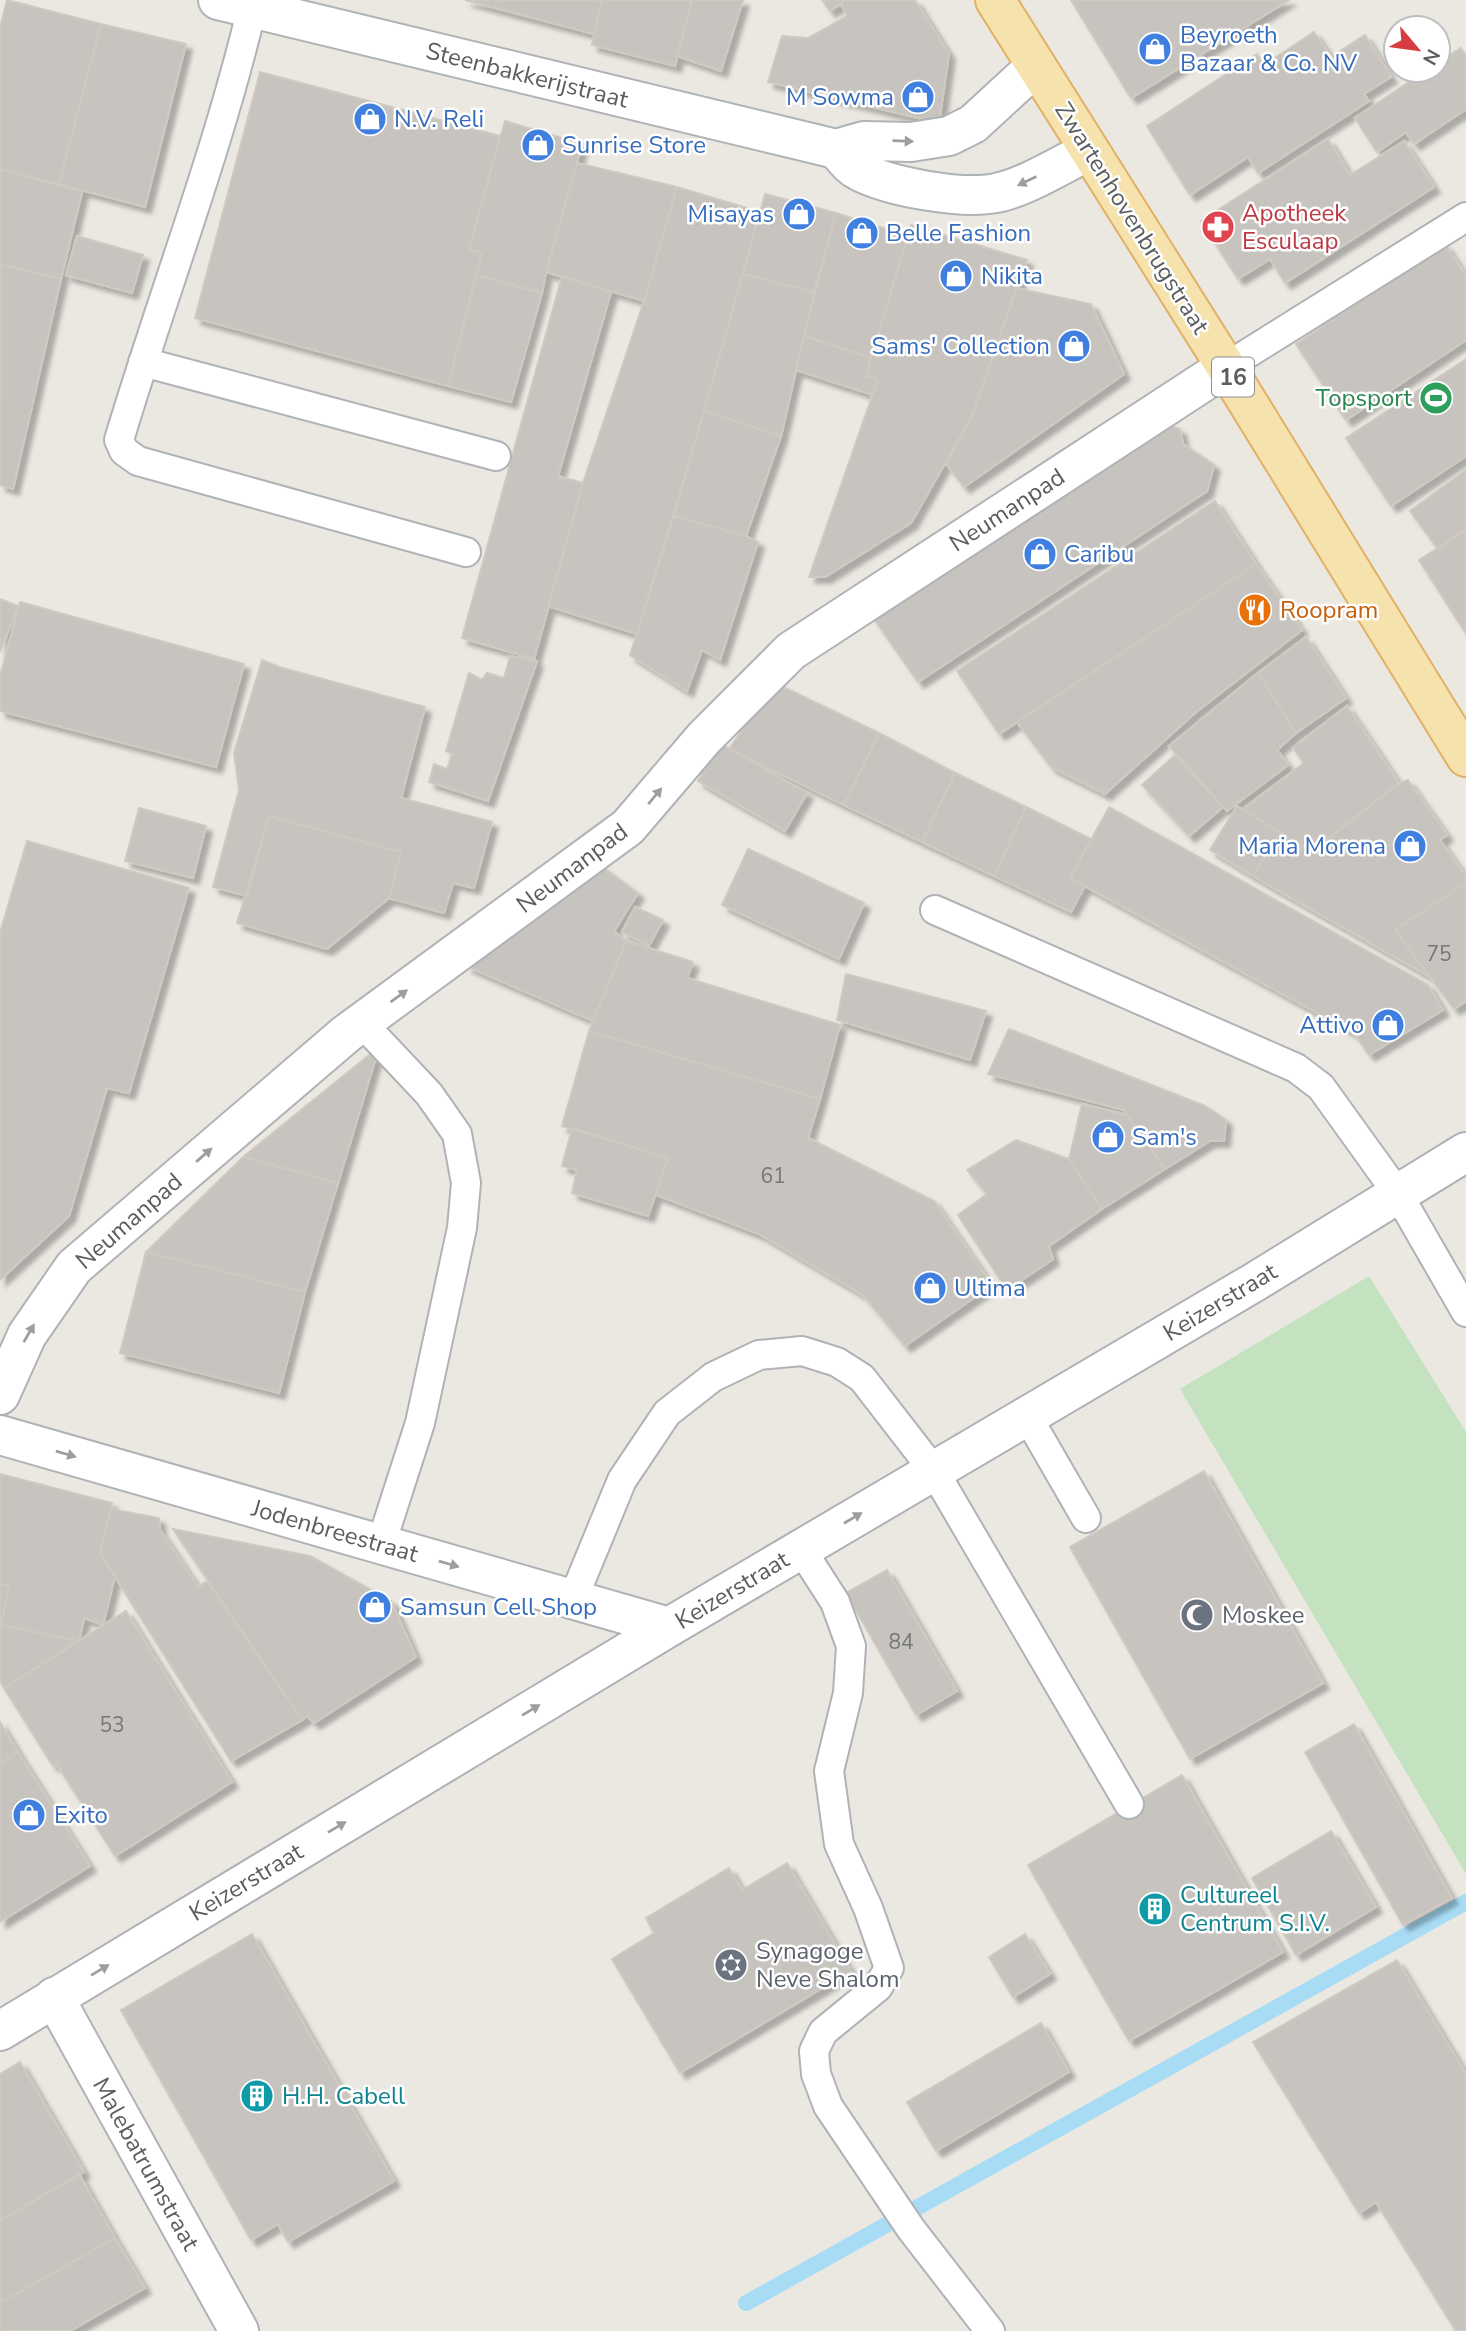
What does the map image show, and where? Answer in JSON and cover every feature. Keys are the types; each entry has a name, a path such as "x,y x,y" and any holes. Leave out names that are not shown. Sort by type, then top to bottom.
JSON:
{"main road":[{"name":"Zwartenhovenbrugstraat","path":"995,0 1226,367 1466,757"}],"street":[{"name":"Steenbakkerijstraat","path":"235,4 836,149 864,141 911,142 949,136 973,124 1037,66"},
{"name":"Steenbakkerijstraat","path":"836,149 857,171 886,181 915,189 977,195 1013,188 1089,151"},
{"name":"Neumanpad","path":"0,1395 27,1335 74,1267 346,1034 628,827 704,738 791,651 1226,367"},
{"name":"Keizerstraat","path":"0,2031 669,1627 1253,1283 1466,1152"},
{"name":"Jodenbreestraat","path":"0,1435 669,1627"},
{"name":"Malebatrumstraat","path":"54,1997 239,2331"}],"lane":[{"path":"235,4 235,79 119,440 124,451 138,461 466,552"},
{"path":"1226,367 1466,217"},
{"path":"143,362 496,456"},
{"path":"935,910 1296,1068 1321,1087 1398,1194 1466,1312"},
{"path":"362,1023 429,1094 457,1134 466,1183 462,1228 420,1423 381,1544"},
{"path":"573,1599 622,1480 667,1413 713,1377 759,1355 802,1351 837,1362 862,1378 934,1471 1129,1804"},
{"path":"1027,1416 1086,1518"},
{"path":"801,1549 835,1602 851,1646 848,1693 829,1771 839,1844 868,1908 889,1968 878,1987 823,2032 814,2051 816,2074 828,2106 911,2229 990,2331"}],"green space":[{"path":"1369,1276 1466,1432 1466,1874 1180,1389"}],"building":[{"path":"7,0 101,24 59,184 0,169 0,28"},
{"path":"465,0 496,0 495,8"},
{"path":"496,0 602,0 594,34 495,8"},
{"path":"602,0 692,0 675,66 592,45"},
{"path":"692,0 743,0 721,71 677,56"},
{"path":"822,0 846,0 830,11"},
{"path":"846,0 915,0 949,54 939,123 768,82 782,36 808,38 847,16 841,3"},
{"name":"Beyroeth Bazaar & Co. NV","path":"1071,0 1289,0 1131,98"},
{"path":"101,24 186,44 145,207 59,184"},
{"path":"1314,32 1331,57 1365,35 1382,62 1382,83 1364,94 1369,101 1258,173 1248,157 1190,195 1147,126 1257,54 1264,65"},
{"path":"1461,48 1466,56 1466,109 1414,144 1406,132 1377,152 1355,118 1406,84 1452,84 1452,54"},
{"path":"260,72 500,136 469,249 482,253 448,386 195,318"},
{"path":"505,121 582,144 542,293 476,275 482,253 469,249"},
{"path":"1328,139 1350,175 1404,141 1434,187 1285,283 1270,259 1238,279 1201,221"},
{"path":"577,163 677,187 644,301 546,272"},
{"path":"0,169 82,192 61,279 0,264"},
{"path":"677,187 760,212 637,634 548,606 583,483 644,301"},
{"path":"765,194 836,213 814,292 743,274"},
{"path":"836,213 908,236 871,358 804,336"},
{"path":"911,225 1027,260 972,416 911,523 825,577 809,577 878,379 866,376"},
{"path":"77,236 143,255 132,293 66,275"},
{"path":"1445,244 1466,276 1466,340 1346,420 1296,344"},
{"path":"1,265 61,279 13,489 0,485"},
{"path":"743,274 814,292 781,436 704,411"},
{"path":"476,275 542,293 511,402 448,386"},
{"path":"562,276 611,292 558,476 583,483 534,659 462,638"},
{"path":"1016,288 1091,304 1124,374 964,487 946,464 972,416"},
{"path":"804,336 871,358 866,376 878,379 873,395 796,370"},
{"name":"Topsport","path":"1466,359 1466,456 1391,506 1346,438"},
{"path":"704,411 781,436 746,536 674,516"},
{"name":"Caribu","path":"1165,424 1180,429 1183,444 1214,465 1207,491 918,682 872,616"},
{"path":"1466,470 1466,528 1438,549 1410,511"},
{"path":"1215,501 1256,564 999,734 957,671"},
{"path":"674,516 746,536 758,542 720,660 702,650 687,691 630,655"},
{"path":"1466,530 1466,632 1465,632 1419,560"},
{"path":"1256,564 1302,630 1196,712 1105,794 1051,767 1017,722"},
{"path":"0,599 18,606 0,652"},
{"path":"20,602 244,664 216,767 0,711 0,676"},
{"path":"1306,637 1346,698 1296,733 1258,673"},
{"path":"510,656 537,661 488,801 429,782 434,764 447,769 452,754 446,751 469,673 482,680 487,673 504,678"},
{"path":"262,660 425,707 401,798 492,822 474,888 453,883 444,913 389,898 401,852 269,816 247,896 213,887 239,790 234,753"},
{"path":"1258,673 1296,733 1277,750 1288,765 1227,811 1169,746"},
{"path":"775,683 879,733 844,805 729,749"},
{"path":"1347,706 1399,783 1311,852 1243,809 1304,763 1293,748"},
{"path":"879,733 955,773 922,842 844,805"},
{"path":"719,743 807,793 785,831 698,781"},
{"path":"1175,755 1223,807 1189,836 1142,785"},
{"path":"955,773 1026,807 994,876 922,842"},
{"path":"1408,780 1447,835 1440,840 1466,877 1466,883 1395,930 1430,977 1253,876 1280,832 1311,852 1399,783"},
{"path":"1237,806 1280,832 1253,876 1210,850"},
{"path":"1026,807 1091,839 1070,878 1085,886 1071,912 994,876"},
{"path":"1109,807 1428,985 1443,1010 1369,1055 1354,1033 1070,878"},
{"path":"139,808 206,826 193,878 125,861"},
{"path":"269,816 401,852 389,898 327,949 237,923"},
{"path":"27,841 189,888 129,1093 107,1088 69,1216 0,1280 0,933"},
{"path":"748,849 864,903 839,959 722,905"},
{"path":"601,866 638,893 614,931 626,941 593,1021 466,966"},
{"path":"1466,883 1466,1001 1454,1009 1395,930"},
{"path":"635,907 663,920 649,946 622,932"},
{"path":"626,941 693,962 687,978 840,1025 820,1099 589,1031"},
{"path":"846,974 986,1011 970,1060 837,1020"},
{"path":"1009,1029 1205,1106 1226,1120 1224,1141 1210,1141 1165,1169 1124,1110 988,1074"},
{"path":"589,1031 820,1099 808,1138 934,1201 992,1285 905,1346 863,1295 759,1234 656,1195 668,1158 562,1126"},
{"path":"379,1047 338,1183 243,1157"},
{"name":"Sam's","path":"1082,1104 1127,1115 1165,1169 1102,1209 1069,1159"},
{"path":"572,1128 668,1158 648,1216 572,1193 577,1170 562,1166"},
{"path":"1016,1140 1069,1159 1102,1209 1049,1246 1053,1259 1007,1290 958,1215 987,1194 967,1170"},
{"path":"243,1157 338,1183 305,1292 146,1252"},
{"path":"146,1252 305,1292 279,1393 120,1353"},
{"name":"Moskee","path":"1204,1471 1323,1683 1190,1759 1070,1547"},
{"path":"0,1474 112,1503 100,1553 115,1576 103,1625 84,1618 79,1641 1,1625 9,1586 0,1584"},
{"path":"111,1509 159,1518 160,1530 198,1587 207,1581 302,1720 231,1761 100,1553"},
{"path":"173,1529 310,1556 391,1601 416,1657 314,1723 307,1716 302,1720"},
{"path":"887,1570 957,1691 916,1715 846,1593"},
{"path":"0,1584 9,1586 1,1625 79,1641 4,1688 0,1681"},
{"path":"126,1611 232,1782 115,1856 56,1763 53,1766 4,1688"},
{"path":"0,1722 18,1752 0,1764"},
{"path":"1354,1724 1452,1898 1403,1925 1305,1752"},
{"name":"Exito","path":"18,1752 90,1866 0,1922 0,1764"},
{"name":"Cultureel Centrum S.I.V.","path":"1182,1775 1283,1952 1129,2041 1028,1865"},
{"path":"1331,1831 1376,1907 1296,1955 1252,1878"},
{"name":"Synagoge Neve Shalom","path":"787,1863 851,1971 680,2073 612,1959 654,1933 646,1918 729,1868 742,1890"},
{"name":"H.H. Cabell","path":"252,1934 394,2181 288,2242 278,2224 251,2240 121,2010"},
{"path":"1025,1934 1050,1974 1013,1997 989,1957"},
{"path":"1397,1960 1466,2074 1466,2331 1456,2331 1376,2202 1359,2213 1253,2042"},
{"path":"1041,2023 1069,2072 936,2151 907,2102"},
{"path":"20,2062 84,2172 0,2221 0,2074"},
{"path":"79,2174 115,2238 0,2303 0,2221"},
{"path":"115,2238 145,2288 70,2331 0,2331 0,2303"}],"waterway":[{"path":"746,2303 1466,1902"}],"place":[{"name":"Beyroeth Bazaar & Co. NV","path":"1155,49"},
{"name":"M Sowma","path":"918,97"},
{"name":"N.V. Reli","path":"370,119"},
{"name":"Sunrise Store","path":"538,145"},
{"name":"Misayas","path":"799,214"},
{"name":"Apotheek Esculaap","path":"1218,227"},
{"name":"Belle Fashion","path":"862,233"},
{"name":"Nikita","path":"956,276"},
{"name":"Sams' Collection","path":"1074,346"},
{"name":"Topsport","path":"1436,398"},
{"name":"Caribu","path":"1040,554"},
{"name":"Roopram","path":"1255,610"},
{"name":"Maria Morena","path":"1410,846"},
{"name":"Attivo","path":"1388,1025"},
{"name":"Sam's","path":"1108,1137"},
{"name":"Ultima","path":"930,1288"},
{"name":"Samsun Cell Shop","path":"375,1607"},
{"name":"Moskee","path":"1197,1615"},
{"name":"Exito","path":"29,1815"},
{"name":"Cultureel Centrum S.I.V.","path":"1155,1909"},
{"name":"Synagoge Neve Shalom","path":"731,1965"},
{"name":"H.H. Cabell","path":"257,2096"}]}
